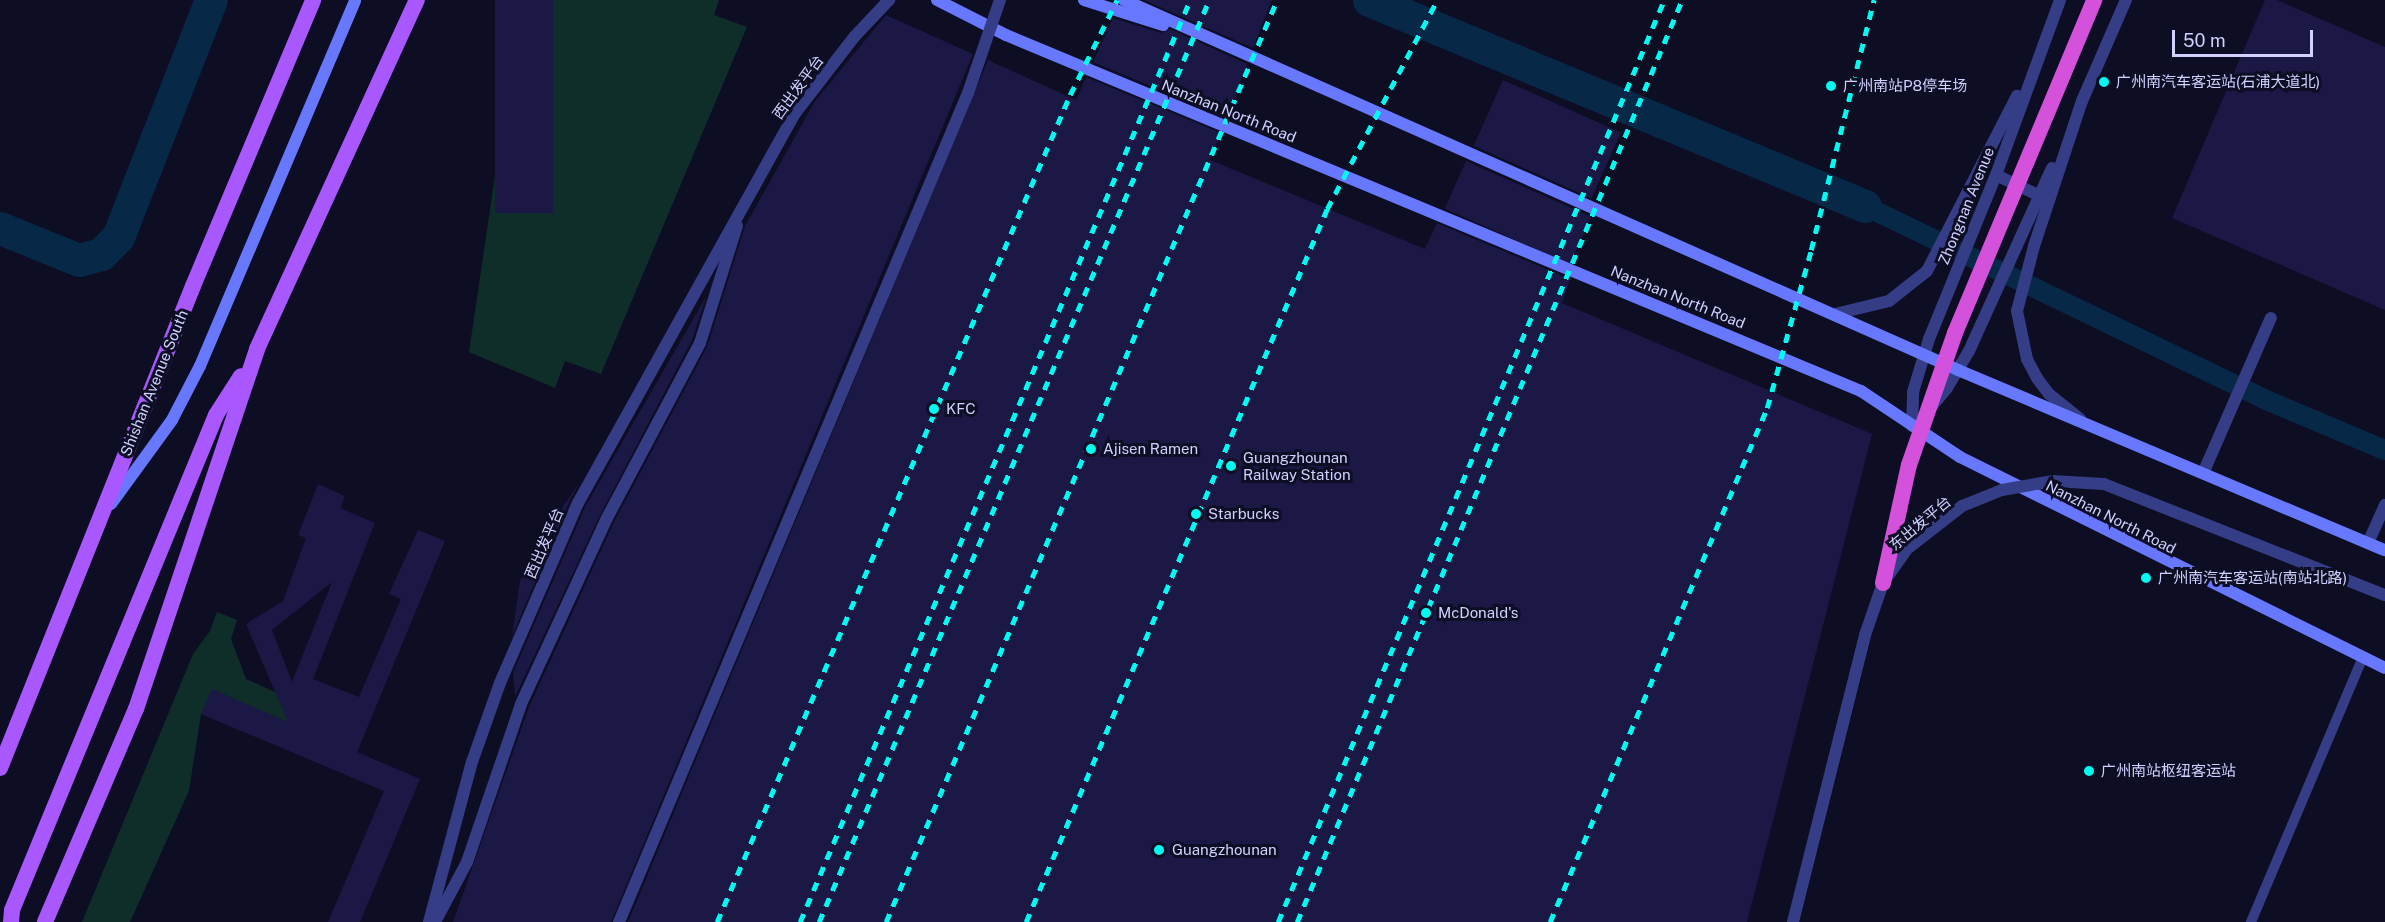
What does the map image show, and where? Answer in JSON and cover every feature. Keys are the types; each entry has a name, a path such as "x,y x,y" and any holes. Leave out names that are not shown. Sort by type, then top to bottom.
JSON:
{"highway":[{"path":"1883,583 1909,465 1954,333 2094,0"}],"main road":[{"name":"Shishan Avenue South","path":"0,768 96,524 313,0"},
{"path":"96,524 172,420 200,366 355,0"},
{"path":"45,922 136,709 257,349 417,0"},
{"name":"Nanzhan North Road","path":"937,0 1006,35 1861,391 1960,457 2385,668"},
{"path":"1084,0 1222,43"},
{"path":"1124,0 1958,370 2088,426 2204,471 2385,550"},
{"path":"11,922 12,910 123,650 216,415 257,349"}],"street":[{"name":"西出发平台","path":"429,922 472,762 500,682 578,503 796,112 855,36 889,0"},
{"path":"619,922 968,93 1000,0"},
{"name":"Zhongnan Avenue","path":"1912,426 1913,392 1924,354 1996,175 2040,49 2060,0"},
{"path":"1912,426 1947,388 1993,303 2126,0"},
{"path":"1835,314 1864,310 1913,286 1938,254 2040,49"},
{"path":"2082,101 2019,297 2018,328 2037,378 2049,394 2088,426"},
{"path":"1996,175 2040,196"},
{"name":"西出发平台","path":"435,922 467,862 530,683 607,518 700,343 745,201"},
{"path":"2204,471 2271,318"},
{"name":"东出发平台","path":"1792,922 1865,635 1883,583 1907,549 1962,506 2002,490 2053,481 2104,484 2136,494 2385,595"},
{"path":"2368,543 2385,505"}],"lane":[{"path":"2251,922 2362,658"}],"green space":[{"path":"521,0 719,0 714,15 747,27 601,374 565,361 555,388 469,352"},
{"path":"217,612 237,620 231,639 246,679 326,715 317,734 201,714 189,791 130,922 82,922 193,654 210,631"}],"building":[{"path":"495,0 553,0 553,213 495,213"},
{"path":"1144,0 1272,0 1253,48"},
{"path":"2265,0 2277,0 2385,47 2385,310 2172,218"},
{"path":"886,15 973,54 611,922 453,922 529,707 614,522 707,347 745,226 815,101"},
{"path":"1113,18 1161,33 1170,29 1247,64 1227,118 1093,62"},
{"name":"Guangzhounan Railway Station","path":"988,60 1076,100 1086,77 1221,133 1210,160 1425,249 1437,223 1570,279 1562,303 1872,434 1747,922 628,922"},
{"path":"1503,80 1621,132 1592,198 1474,146"},
{"path":"1466,161 1591,217 1570,264 1445,209"},
{"path":"707,295 692,340 600,515 515,697 513,673 585,507"},
{"path":"580,482 570,500 512,636 520,581 548,528"},
{"path":"318,484 345,496 340,508 375,523 313,679 359,697 401,599 389,594 418,530 445,541 357,752 420,779 360,922 328,922 384,791 201,714 212,689 288,722 246,624 283,601 306,538 298,535","holes":["332,582 292,682 272,630"]}],"waterway":[{"path":"0,228 79,260 101,254 118,237 211,0"},
{"path":"1369,0 1865,206"},
{"path":"1865,206 2264,399 2385,450"}],"railway":[{"path":"717,922 1070,95 1117,0"},
{"path":"800,922 1190,0"},
{"path":"819,922 1209,0"},
{"path":"886,922 1277,0"},
{"path":"1026,922 1327,209 1437,0"},
{"path":"1278,922 1664,0"},
{"path":"1297,922 1682,0"},
{"path":"1550,922 1767,408 1811,250 1874,0"}],"place":[{"name":"广州南汽车客运站(石浦大道北)","path":"2104,82"},
{"name":"广州南站P8停车场","path":"1831,86"},
{"name":"KFC","path":"934,409"},
{"name":"Ajisen Ramen","path":"1091,449"},
{"name":"Guangzhounan Railway Station","path":"1231,466"},
{"name":"Starbucks","path":"1196,514"},
{"name":"广州南汽车客运站(南站北路)","path":"2146,578"},
{"name":"McDonald's","path":"1426,613"},
{"name":"广州南站枢纽客运站","path":"2089,771"},
{"name":"Guangzhounan","path":"1159,850"}]}
